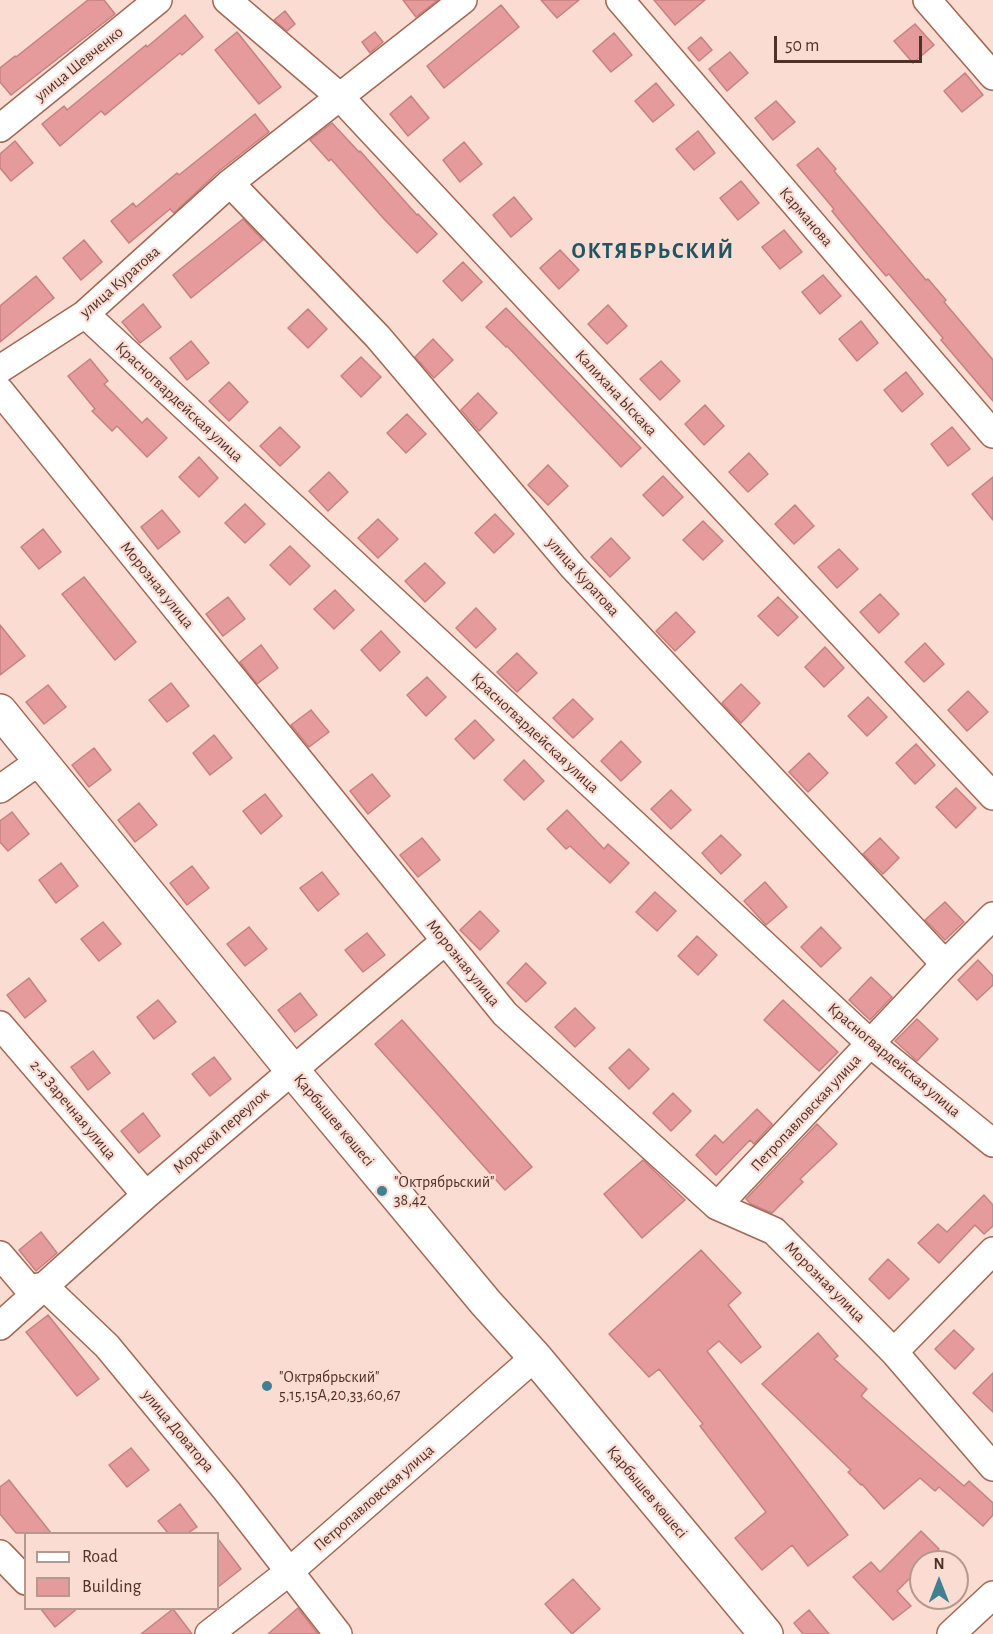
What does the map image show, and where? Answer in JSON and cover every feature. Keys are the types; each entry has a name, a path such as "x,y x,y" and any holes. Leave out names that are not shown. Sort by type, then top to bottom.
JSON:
{"main road":[{"name":"Қарбышев көшесі","path":"0,711 292,1070 766,1634"}],"street":[{"name":"улица Шевченко","path":"0,128 158,0"},
{"name":"Калихана Ыскака","path":"227,0 339,96 993,796"},
{"name":"улица Куратова","path":"0,369 85,314 231,183 463,0"},
{"name":"Карманова","path":"620,0 993,434"},
{"path":"927,0 993,76"},
{"name":"улица Куратова","path":"231,183 378,337 573,567 945,964"},
{"name":"Красногвардейская улица","path":"85,314 871,1044 993,1143"},
{"name":"Морозная улица","path":"0,391 505,1014 717,1206 774,1231 894,1352 993,1467"},
{"path":"0,789 40,760"},
{"name":"Петропавловская улица","path":"717,1206 993,916"},
{"name":"Морской переулок","path":"0,1326 146,1195 445,941"},
{"name":"2-я Заречная улица","path":"0,1025 146,1195"},
{"path":"894,1352 993,1251"},
{"name":"улица Доватора","path":"0,1255 29,1289 44,1286 107,1346 226,1490 338,1634"},
{"name":"Петропавловская улица","path":"209,1634 290,1571 535,1357"},
{"path":"0,1554 24,1579"},
{"path":"951,1634 993,1595"}],"building":[{"path":"88,0 104,0 115,14 11,95 0,82 0,68"},
{"path":"403,0 438,0 416,17"},
{"path":"541,0 579,0 557,18"},
{"path":"654,0 705,0 675,25"},
{"path":"501,5 519,27 444,88 427,66"},
{"path":"285,11 295,24 287,31 274,20"},
{"path":"185,15 203,37 182,55 180,53 105,115 101,111 60,146 42,124 64,106 67,110"},
{"path":"915,24 934,45 913,63 894,41"},
{"path":"237,32 281,87 259,104 215,50"},
{"path":"375,32 383,42 370,53 362,42"},
{"path":"614,33 632,55 611,72 593,51"},
{"path":"701,37 712,50 699,61 688,48"},
{"path":"730,52 748,73 727,91 709,69"},
{"path":"965,73 983,95 962,112 944,91"},
{"path":"656,83 674,105 653,122 635,101"},
{"path":"411,96 429,118 408,136 390,114"},
{"path":"776,101 795,122 773,140 755,118"},
{"path":"255,114 269,132 219,171 174,213 170,209 129,243 111,221 133,203 136,207"},
{"path":"332,123 437,234 417,253 331,159 329,161 310,140"},
{"path":"698,131 715,153 694,170 676,149"},
{"path":"15,141 33,163 11,181 0,168 0,154"},
{"path":"464,142 482,164 460,182 443,160"},
{"path":"818,148 836,169 834,171 926,280 928,279 946,300 944,302 993,360 993,401 889,274 886,276 868,255 797,165"},
{"path":"741,181 759,203 738,220 720,198"},
{"path":"514,197 532,219 511,237 493,215"},
{"path":"243,219 263,240 191,298 173,275"},
{"path":"784,230 802,252 780,269 762,247"},
{"path":"84,240 102,262 81,280 63,258"},
{"path":"560,250 579,270 559,289 540,268"},
{"path":"463,262 482,282 462,301 443,281"},
{"path":"823,275 841,296 820,314 802,292"},
{"path":"36,276 54,298 0,342 0,306"},
{"path":"143,304 161,327 140,343 122,322"},
{"path":"608,305 627,326 607,344 588,324"},
{"path":"506,308 641,448 621,467 507,346 486,327"},
{"path":"308,309 327,329 308,348 288,328"},
{"path":"861,321 878,343 857,361 839,339"},
{"path":"433,339 453,360 434,378 415,357"},
{"path":"191,341 209,363 187,380 170,358"},
{"path":"361,357 381,377 361,397 341,376"},
{"path":"90,359 108,381 104,384 142,423 147,418 167,438 147,457 117,426 112,431 92,411 95,409 68,376"},
{"path":"661,361 680,381 660,400 640,379"},
{"path":"906,372 923,394 902,412 884,390"},
{"path":"229,382 248,402 229,421 209,401"},
{"path":"478,393 497,413 479,431 461,410"},
{"path":"705,405 724,426 704,445 685,424"},
{"path":"407,414 426,434 406,453 387,433"},
{"path":"280,427 300,447 280,466 260,446"},
{"path":"952,427 970,449 948,466 931,444"},
{"path":"749,453 768,474 748,492 729,472"},
{"path":"199,457 218,478 199,497 179,477"},
{"path":"548,465 568,486 548,505 528,485"},
{"path":"329,472 348,492 328,511 309,491"},
{"path":"663,476 683,497 663,516 643,495"},
{"path":"993,477 993,520 972,494"},
{"path":"245,504 265,524 245,543 225,523"},
{"path":"795,505 814,526 794,544 775,524"},
{"path":"162,510 180,532 158,549 141,527"},
{"path":"495,514 514,534 494,553 475,533"},
{"path":"378,519 398,539 378,558 358,538"},
{"path":"703,521 723,541 703,560 683,540"},
{"path":"43,529 61,552 39,569 21,547"},
{"path":"611,538 630,558 610,577 591,557"},
{"path":"290,546 310,566 290,585 270,565"},
{"path":"839,549 858,569 837,588 818,567"},
{"path":"425,563 445,583 425,602 405,581"},
{"path":"84,577 136,642 115,660 62,594"},
{"path":"335,590 354,610 334,629 314,609"},
{"path":"880,594 899,614 879,633 860,612"},
{"path":"228,597 245,619 223,636 206,614"},
{"path":"778,597 798,617 778,636 758,616"},
{"path":"476,608 496,629 476,648 456,628"},
{"path":"676,612 695,632 675,651 656,631"},
{"path":"0,625 25,656 0,675"},
{"path":"381,631 400,652 380,671 361,650"},
{"path":"925,643 944,664 924,682 905,662"},
{"path":"261,645 278,668 257,684 240,662"},
{"path":"825,647 844,668 824,687 805,667"},
{"path":"517,653 537,673 517,692 497,672"},
{"path":"427,677 446,697 426,716 407,695"},
{"path":"171,683 189,706 167,722 149,700"},
{"path":"741,684 760,703 741,723 722,703"},
{"path":"48,685 66,707 44,724 26,702"},
{"path":"968,691 988,712 967,731 948,710"},
{"path":"868,697 887,717 867,736 848,716"},
{"path":"573,699 593,719 573,738 553,718"},
{"path":"311,710 329,732 309,747 291,725"},
{"path":"475,720 494,740 474,759 455,739"},
{"path":"214,735 232,758 210,775 193,753"},
{"path":"621,741 641,762 621,781 601,761"},
{"path":"916,744 935,765 915,784 896,763"},
{"path":"94,748 111,770 89,787 72,765"},
{"path":"809,753 828,773 808,792 789,772"},
{"path":"524,760 544,781 524,800 504,780"},
{"path":"372,774 390,796 368,814 350,791"},
{"path":"956,788 976,808 956,828 936,807"},
{"path":"671,790 691,810 671,829 651,809"},
{"path":"265,794 282,816 261,834 243,811"},
{"path":"139,803 157,825 135,842 118,820"},
{"path":"567,810 604,849 608,844 629,863 610,883 570,846 566,849 547,829"},
{"path":"12,812 29,834 8,851 0,842 0,821"},
{"path":"721,835 741,855 721,874 702,853"},
{"path":"422,838 440,860 418,877 400,855"},
{"path":"880,838 899,858 883,874 863,854"},
{"path":"61,863 78,886 56,903 39,880"},
{"path":"192,866 209,888 187,905 170,883"},
{"path":"322,872 339,894 318,911 300,888"},
{"path":"765,882 787,907 766,925 744,901"},
{"path":"655,892 676,911 657,931 636,912"},
{"path":"945,902 964,922 945,940 925,920"},
{"path":"480,911 499,931 480,950 460,930"},
{"path":"103,922 121,944 99,961 81,939"},
{"path":"249,927 267,949 245,966 227,944"},
{"path":"821,927 841,948 821,967 801,947"},
{"path":"367,933 385,955 363,972 345,950"},
{"path":"697,936 717,955 698,975 678,956"},
{"path":"978,960 993,976 993,985 977,1000 958,980"},
{"path":"526,963 546,983 526,1002 507,983"},
{"path":"871,977 892,997 870,1020 849,1000"},
{"path":"29,978 46,1001 25,1018 7,995"},
{"path":"300,993 317,1015 295,1032 278,1010"},
{"path":"158,1000 176,1022 154,1039 137,1017"},
{"path":"783,1000 838,1052 819,1071 764,1020"},
{"path":"575,1008 595,1028 575,1047 555,1027"},
{"path":"917,1019 938,1039 917,1061 895,1041"},
{"path":"402,1020 532,1167 505,1190 375,1044"},
{"path":"629,1049 649,1069 629,1089 609,1068"},
{"path":"93,1051 110,1073 88,1090 71,1067"},
{"path":"214,1057 231,1079 210,1096 192,1074"},
{"path":"673,1093 691,1111 671,1131 653,1113"},
{"path":"757,1109 772,1124 754,1144 750,1140 716,1175 696,1155 715,1135 723,1143"},
{"path":"143,1113 160,1136 139,1153 121,1131"},
{"path":"817,1124 837,1144 800,1179 803,1182 772,1213 751,1204 746,1199"},
{"path":"643,1160 685,1200 642,1238 604,1194"},
{"path":"984,1195 993,1205 993,1226 984,1234 975,1225 939,1263 918,1243 938,1224 947,1232"},
{"path":"41,1232 57,1253 36,1271 19,1250"},
{"path":"701,1250 741,1293 728,1305 761,1347 741,1363 719,1341 707,1351 848,1535 808,1566 792,1545 762,1570 735,1538 766,1512 700,1426 703,1424 659,1369 649,1377 609,1334"},
{"path":"888,1259 909,1279 889,1299 869,1279"},
{"path":"48,1315 99,1379 77,1396 26,1332"},
{"path":"954,1330 974,1349 955,1369 935,1349"},
{"path":"818,1333 838,1356 834,1359 867,1389 861,1396 964,1486 969,1481 993,1503 993,1515 983,1526 939,1487 935,1491 920,1478 884,1509 848,1472 851,1470 762,1384"},
{"path":"993,1373 993,1412 973,1393"},
{"path":"131,1448 149,1470 127,1487 109,1465"},
{"path":"9,1480 50,1532 16,1533 0,1514 0,1487"},
{"path":"180,1504 197,1527 190,1532 167,1532 158,1521"},
{"path":"921,1531 939,1549 909,1550 909,1579 897,1591 909,1604 909,1608 893,1620 853,1577 871,1562 880,1572"},
{"path":"219,1540 241,1569 219,1586"},
{"path":"573,1579 600,1609 572,1634 545,1604"},
{"path":"298,1608 318,1634 268,1634"},
{"path":"42,1610 76,1610 55,1627"},
{"path":"174,1610 192,1634 141,1634"},
{"path":"809,1610 829,1634 803,1634 794,1623"}],"place":[{"name":"\"Октрябрьский\" 38,42","path":"382,1191"},
{"name":"\"Октрябрьский\" 5,15,15А,20,33,60,67","path":"267,1386"}],"district":[{"name":"ОКТЯБРЬСКИЙ","path":"653,251"}]}
